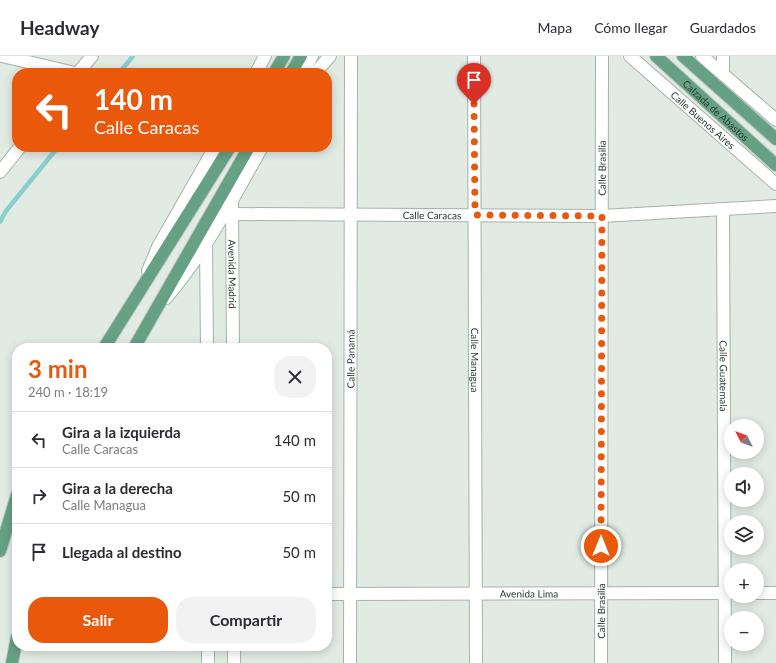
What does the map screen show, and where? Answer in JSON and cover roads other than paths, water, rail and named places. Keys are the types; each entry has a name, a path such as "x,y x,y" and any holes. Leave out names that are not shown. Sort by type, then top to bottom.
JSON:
{"main road":[{"path":"277,68 284,56"},
{"path":"294,68 300,56"},
{"name":"Calzada de Abastos","path":"656,56 776,165"},
{"name":"Calzada de Abastos","path":"683,56 776,139"},
{"path":"107,343 227,152"},
{"path":"137,343 246,152"},
{"path":"0,551 12,511"},
{"path":"12,663 14,651"}],"street":[{"path":"2,56 55,68"},
{"path":"81,68 92,56"},
{"path":"259,68 265,56"},
{"path":"306,68 312,56"},
{"path":"319,68 330,56"},
{"name":"Calle Panamá","path":"350,663 351,56"},
{"name":"Calle Managua","path":"474,56 476,663"},
{"name":"Calle Brasilia","path":"601,663 602,56"},
{"name":"Calle Buenos Aires","path":"630,56 776,184"},
{"path":"702,56 776,120"},
{"path":"722,74 723,56"},
{"path":"0,172 16,152"},
{"path":"137,295 158,247 212,152"},
{"path":"154,313 189,270 206,245 259,152"},
{"name":"Avenida Madrid","path":"232,199 233,343"},
{"name":"Calle Caracas","path":"232,214 602,216 776,206"},
{"name":"Calle Guatemala","path":"723,210 728,563"},
{"path":"206,245 207,343"},
{"name":"Avenida Lima","path":"332,594 724,593"},
{"path":"764,593 776,593"},
{"name":"Calle Guatemala","path":"725,663 728,603"},
{"path":"208,651 208,663"},
{"path":"234,651 234,663"}],"waterway":[{"path":"123,68 133,56"},
{"path":"0,222 6,211 54,152"}]}
